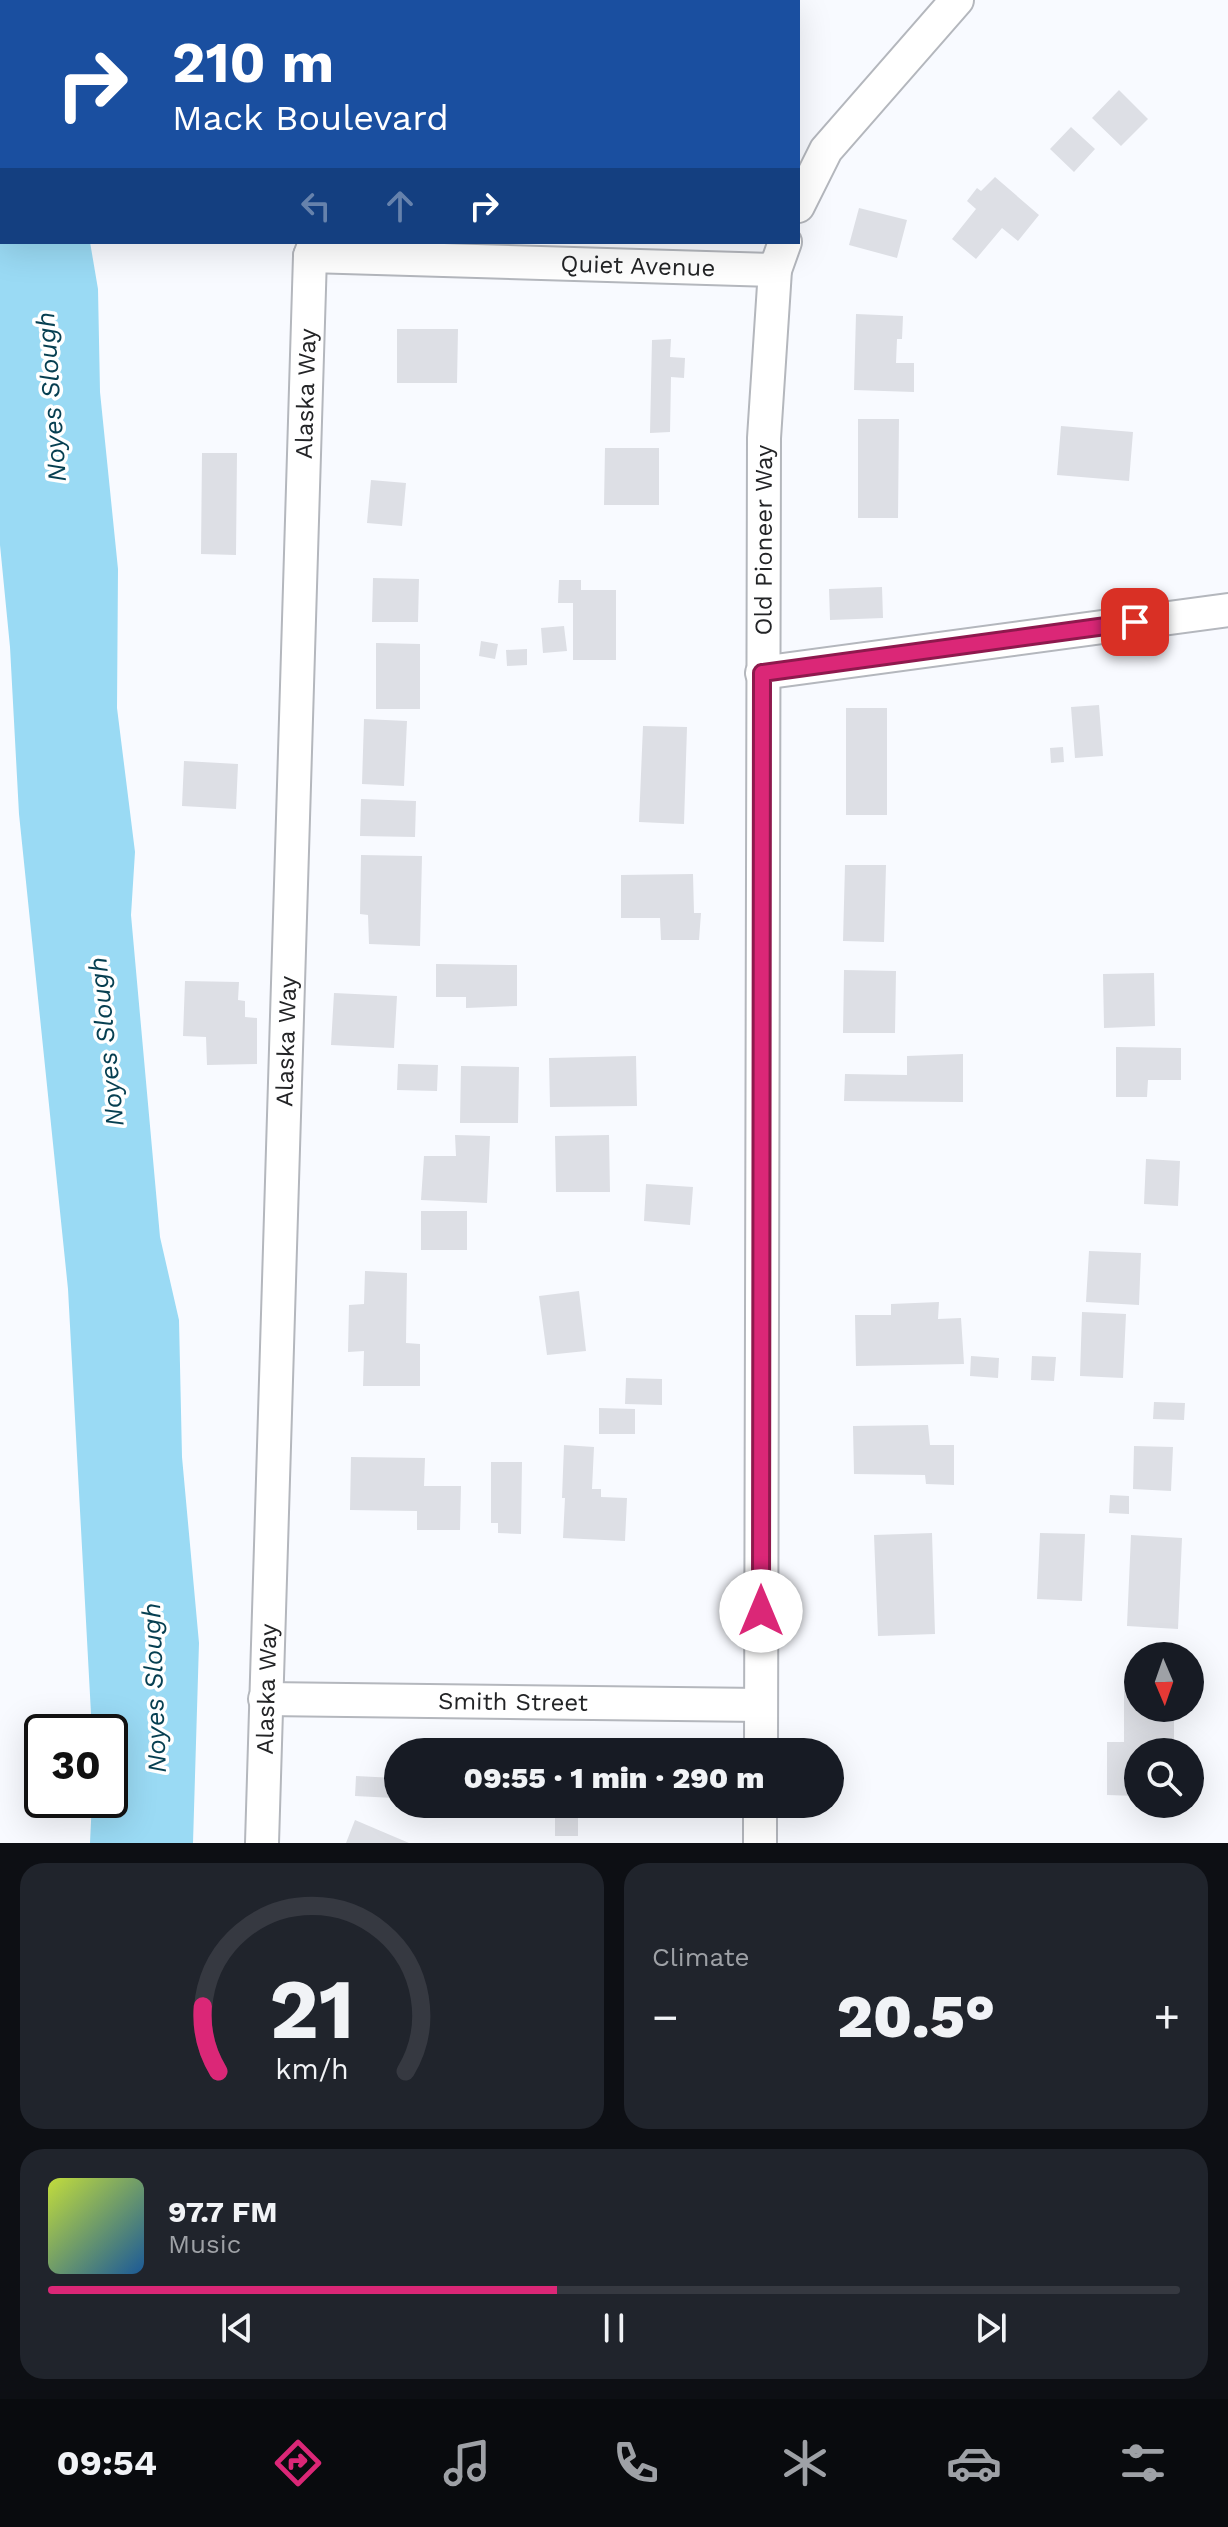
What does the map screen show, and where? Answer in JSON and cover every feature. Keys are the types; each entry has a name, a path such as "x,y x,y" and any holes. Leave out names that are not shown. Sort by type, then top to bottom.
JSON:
{"street":[{"path":"800,202 826,150 957,0"},
{"name":"Quiet Avenue","path":"313,249 780,256"},
{"name":"Alaska Way","path":"262,1843 313,249"},
{"name":"Old Pioneer Way","path":"761,1738 764,438 780,256"},
{"path":"762,673 1228,610"},
{"name":"Smith Street","path":"265,1699 761,1705"},
{"path":"760,1818 760,1843"}],"water":[{"name":"Noyes Slough","path":"0,244 90,244 98,289 100,392 118,569 117,708 135,852 131,915 160,1237 179,1320 182,1457 199,1643 193,1843 90,1843 91,1818 128,1818 128,1714 91,1714 68,1289 19,814 10,647 0,545"}],"building":[{"path":"1119,90 1148,119 1121,146 1092,118"},
{"path":"1071,127 1095,149 1074,172 1050,149"},
{"path":"995,177 1039,215 1018,241 1002,228 976,259 952,239 976,209 967,201 977,188 981,191"},
{"path":"859,208 907,220 897,258 849,245"},
{"path":"856,314 903,316 902,339 897,339 896,363 914,363 914,392 854,390"},
{"path":"397,329 458,329 457,383 397,383"},
{"path":"671,339 670,357 685,358 684,378 671,377 670,432 650,433 652,340"},
{"path":"858,419 899,419 898,518 858,518"},
{"path":"1061,426 1133,432 1129,481 1057,475"},
{"path":"605,448 659,448 659,505 604,505"},
{"path":"202,453 237,453 236,555 201,554"},
{"path":"371,480 406,483 402,526 367,523"},
{"path":"373,578 419,579 418,622 372,622"},
{"path":"559,580 581,580 581,590 616,590 616,660 573,660 573,603 558,603"},
{"path":"882,587 883,618 830,620 829,589"},
{"path":"564,626 567,651 543,653 541,628"},
{"path":"481,641 498,644 495,659 479,656"},
{"path":"376,643 420,644 420,709 376,709"},
{"path":"527,649 527,665 507,666 506,650"},
{"path":"1099,705 1103,756 1075,758 1071,707"},
{"path":"846,708 887,708 887,815 846,815"},
{"path":"364,719 407,721 404,786 362,784"},
{"path":"643,726 687,727 684,824 639,822"},
{"path":"1063,747 1064,762 1051,763 1050,748"},
{"path":"184,761 238,764 236,809 182,806"},
{"path":"361,799 416,801 415,837 360,836"},
{"path":"361,855 422,856 420,946 369,944 368,915 360,914"},
{"path":"845,865 886,865 884,942 843,941"},
{"path":"693,874 694,913 701,913 699,940 661,940 660,918 621,918 621,875"},
{"path":"436,964 517,965 517,1006 466,1008 466,997 436,997"},
{"path":"844,970 896,971 895,1033 843,1033"},
{"path":"1154,973 1155,1026 1104,1028 1103,974"},
{"path":"185,981 239,982 238,1000 245,1001 245,1017 257,1018 257,1064 207,1065 206,1037 183,1036"},
{"path":"334,993 397,996 394,1048 331,1045"},
{"path":"1116,1047 1181,1048 1181,1080 1148,1080 1147,1097 1116,1097"},
{"path":"963,1054 963,1102 844,1101 845,1074 907,1075 907,1056"},
{"path":"636,1056 637,1106 550,1107 549,1058"},
{"path":"398,1064 438,1065 437,1091 397,1090"},
{"path":"461,1066 519,1067 518,1123 460,1123"},
{"path":"455,1135 490,1136 487,1203 421,1200 424,1156 456,1156"},
{"path":"609,1135 610,1192 556,1192 555,1136"},
{"path":"1146,1159 1180,1161 1178,1206 1144,1204"},
{"path":"646,1184 693,1187 690,1225 644,1221"},
{"path":"421,1211 467,1211 467,1250 421,1250"},
{"path":"1089,1251 1141,1253 1139,1305 1086,1302"},
{"path":"365,1271 407,1273 406,1343 420,1344 420,1386 363,1386 364,1351 348,1352 349,1305 364,1304"},
{"path":"579,1291 586,1351 547,1355 539,1296"},
{"path":"939,1302 938,1319 961,1318 964,1364 856,1366 855,1315 891,1315 891,1304"},
{"path":"1082,1312 1126,1314 1123,1378 1080,1376"},
{"path":"971,1356 999,1358 998,1378 970,1376"},
{"path":"1032,1356 1056,1357 1054,1381 1031,1380"},
{"path":"626,1378 662,1379 662,1405 625,1404"},
{"path":"1154,1402 1185,1403 1184,1420 1153,1419"},
{"path":"599,1408 635,1409 635,1434 599,1434"},
{"path":"928,1425 930,1445 954,1445 954,1485 926,1484 925,1475 854,1474 853,1426"},
{"path":"564,1445 594,1447 592,1489 601,1489 601,1497 627,1498 625,1541 563,1538"},
{"path":"1134,1446 1173,1447 1171,1491 1133,1489"},
{"path":"351,1457 425,1458 424,1486 461,1486 460,1530 417,1530 417,1511 350,1510"},
{"path":"491,1462 522,1462 521,1534 498,1533 498,1523 491,1523"},
{"path":"1110,1495 1129,1496 1129,1514 1109,1513"},
{"path":"932,1533 935,1634 878,1636 874,1535"},
{"path":"1040,1533 1085,1534 1082,1601 1037,1599"},
{"path":"1131,1535 1182,1538 1178,1629 1127,1626"},
{"path":"1124,1722 1174,1722 1174,1738 1124,1738"},
{"path":"1107,1742 1124,1742 1124,1796 1107,1795"},
{"path":"356,1776 384,1777 384,1797 355,1796"},
{"path":"555,1818 578,1818 578,1836 555,1836"},
{"path":"355,1820 409,1843 346,1843"}],"route":[{"path":"761,1611 762,673 1135,622"}]}
